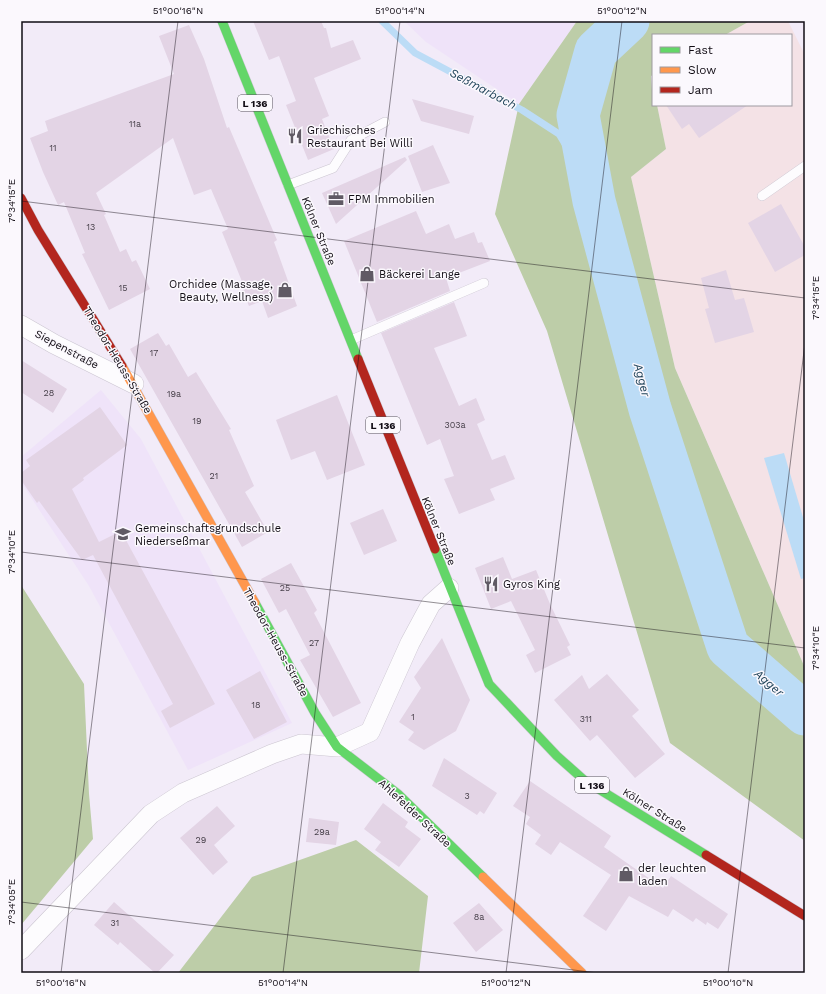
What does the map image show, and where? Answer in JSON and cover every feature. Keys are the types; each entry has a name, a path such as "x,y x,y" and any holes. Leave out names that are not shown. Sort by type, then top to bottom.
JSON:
{"main road":[{"name":"Kölner Straße","path":"222,21 349,341 489,684 557,756 584,780 805,916"},
{"name":"Theodor-Heuss-Straße","path":"21,198 38,230 134,384 315,713 337,747"},
{"name":"Ahlefelder Straße","path":"337,747 398,794 582,973"}],"street":[{"name":"Siepenstraße","path":"21,325 54,344 134,384"},
{"path":"21,950 151,814 183,793 272,754 301,744 337,747 370,732 410,642 431,604 449,588"}],"lane":[{"path":"288,185 333,168 351,140 385,122"},
{"path":"762,196 805,166"},
{"path":"349,341 484,282"}],"shaded area":[{"path":"404,21 577,21 519,104 426,42"},
{"path":"750,21 788,21 805,55 805,668 675,368 631,177 666,149 657,106 792,106 792,34 727,34"},
{"name":"Gemeinschaftsgrundschule Niederseßmar","path":"101,390 141,439 292,723 188,770 89,586 21,482 21,457"}],"green space":[{"path":"577,21 750,21 727,34 652,34 652,106 657,106 666,149 631,177 675,368 805,668 805,841 670,743 547,331 495,214 519,104"},
{"path":"21,585 84,684 89,794 93,839 21,925"},
{"path":"356,840 428,896 419,973 178,973 252,877"}],"water":[{"path":"784,453 805,524 805,578 801,579 764,458"}],"building":[{"path":"253,21 321,21 324,28 326,28 331,48 353,40 361,59 314,78 329,116 322,119 334,149 308,160 286,105 296,101 279,56 269,60"},
{"path":"189,25 204,59 227,128 229,127 277,240 274,242 297,306 268,318 262,301 249,306 242,290 245,289 222,232 228,229 211,189 194,195 173,138 96,193 106,214 104,215 120,252 126,249 132,262 136,260 150,289 109,310 82,254 85,253 64,202 58,205 30,138 48,131 45,121 174,74 159,36"},
{"path":"412,99 474,116 469,134 421,121"},
{"path":"667,106 747,106 699,138 689,124 682,129"},
{"path":"433,145 450,183 422,192 408,156"},
{"path":"405,157 407,160 336,224 322,193"},
{"path":"781,204 805,247 805,255 775,272 748,223"},
{"path":"416,211 426,234 449,224 455,239 474,232 478,243 482,242 490,261 446,278 450,291 377,322 344,241"},
{"path":"726,270 735,300 744,298 754,332 715,343 705,309 709,308 701,278"},
{"path":"454,302 467,336 434,348 459,406 476,398 485,420 477,424 492,460 505,455 515,479 490,489 495,500 459,514 444,479 454,476 440,439 427,445 381,333"},
{"path":"158,333 166,346 169,344 188,377 196,372 231,429 229,430 254,486 245,492 268,532 242,547 130,349"},
{"path":"21,360 67,389 53,413 21,392"},
{"path":"337,395 365,465 327,480 315,451 291,460 276,420"},
{"path":"100,407 127,445 83,478 84,480 72,489 99,542 121,531 215,704 170,728 161,711 173,704 93,555 82,560 39,501 37,503 21,480 21,473 30,466 26,460"},
{"path":"383,509 397,541 364,555 350,523"},
{"path":"503,557 512,579 536,570 550,604 570,645 567,647 571,655 535,673 526,655 535,650 511,601 491,609 475,568"},
{"path":"291,563 317,610 314,613 361,703 333,717 300,660 310,655 286,609 279,613 261,579"},
{"path":"442,638 470,700 456,731 424,750 408,740 414,732 399,722 421,688 414,677"},
{"path":"260,671 287,722 254,739 226,690"},
{"path":"607,674 639,710 632,716 665,754 635,778 597,735 590,741 554,700 582,675 589,689"},
{"path":"444,758 497,793 484,814 480,811 477,815 432,786"},
{"path":"530,781 611,836 604,847 663,888 671,876 728,914 718,929 707,922 706,925 696,918 693,922 673,909 668,917 629,896 606,931 583,916 611,875 560,842 551,855 535,844 541,835 526,824 530,817 513,806"},
{"path":"383,803 408,822 405,827 421,839 399,867 375,850 381,842 364,829"},
{"path":"217,806 235,826 214,845 228,862 213,875 180,838"},
{"path":"309,818 339,822 336,845 306,842"},
{"path":"114,902 174,955 157,973 155,973 120,942 118,945 94,925"},
{"path":"479,903 503,930 476,952 453,923"}],"waterway":[{"name":"Seßmarbach","path":"382,21 415,53 522,110 559,134 565,144 587,154"},
{"name":"Agger","path":"628,21 596,51 578,115 594,201 650,409 728,647 805,714"}],"traffic: fast":[{"path":"222,21 358,359"},
{"path":"435,549 489,684 557,756 584,780 706,855"},
{"path":"255,603 315,713 337,747 398,794 483,877"}],"traffic: slow":[{"path":"122,366 255,603"},
{"path":"483,877 582,973"}],"traffic: jam":[{"path":"21,198 38,230 122,366"},
{"path":"358,359 435,549"},
{"path":"706,855 805,916"}],"place":[{"name":"Griechisches Restaurant Bei Willi","path":"295,136"},
{"name":"FPM Immobilien","path":"336,199"},
{"name":"Bäckerei Lange","path":"367,274"},
{"name":"Orchidee (Massage, Beauty, Wellness)","path":"285,290"},
{"name":"Gemeinschaftsgrundschule Niederseßmar","path":"123,534"},
{"name":"Gyros King","path":"491,584"},
{"name":"der leuchten laden","path":"626,874"}]}
